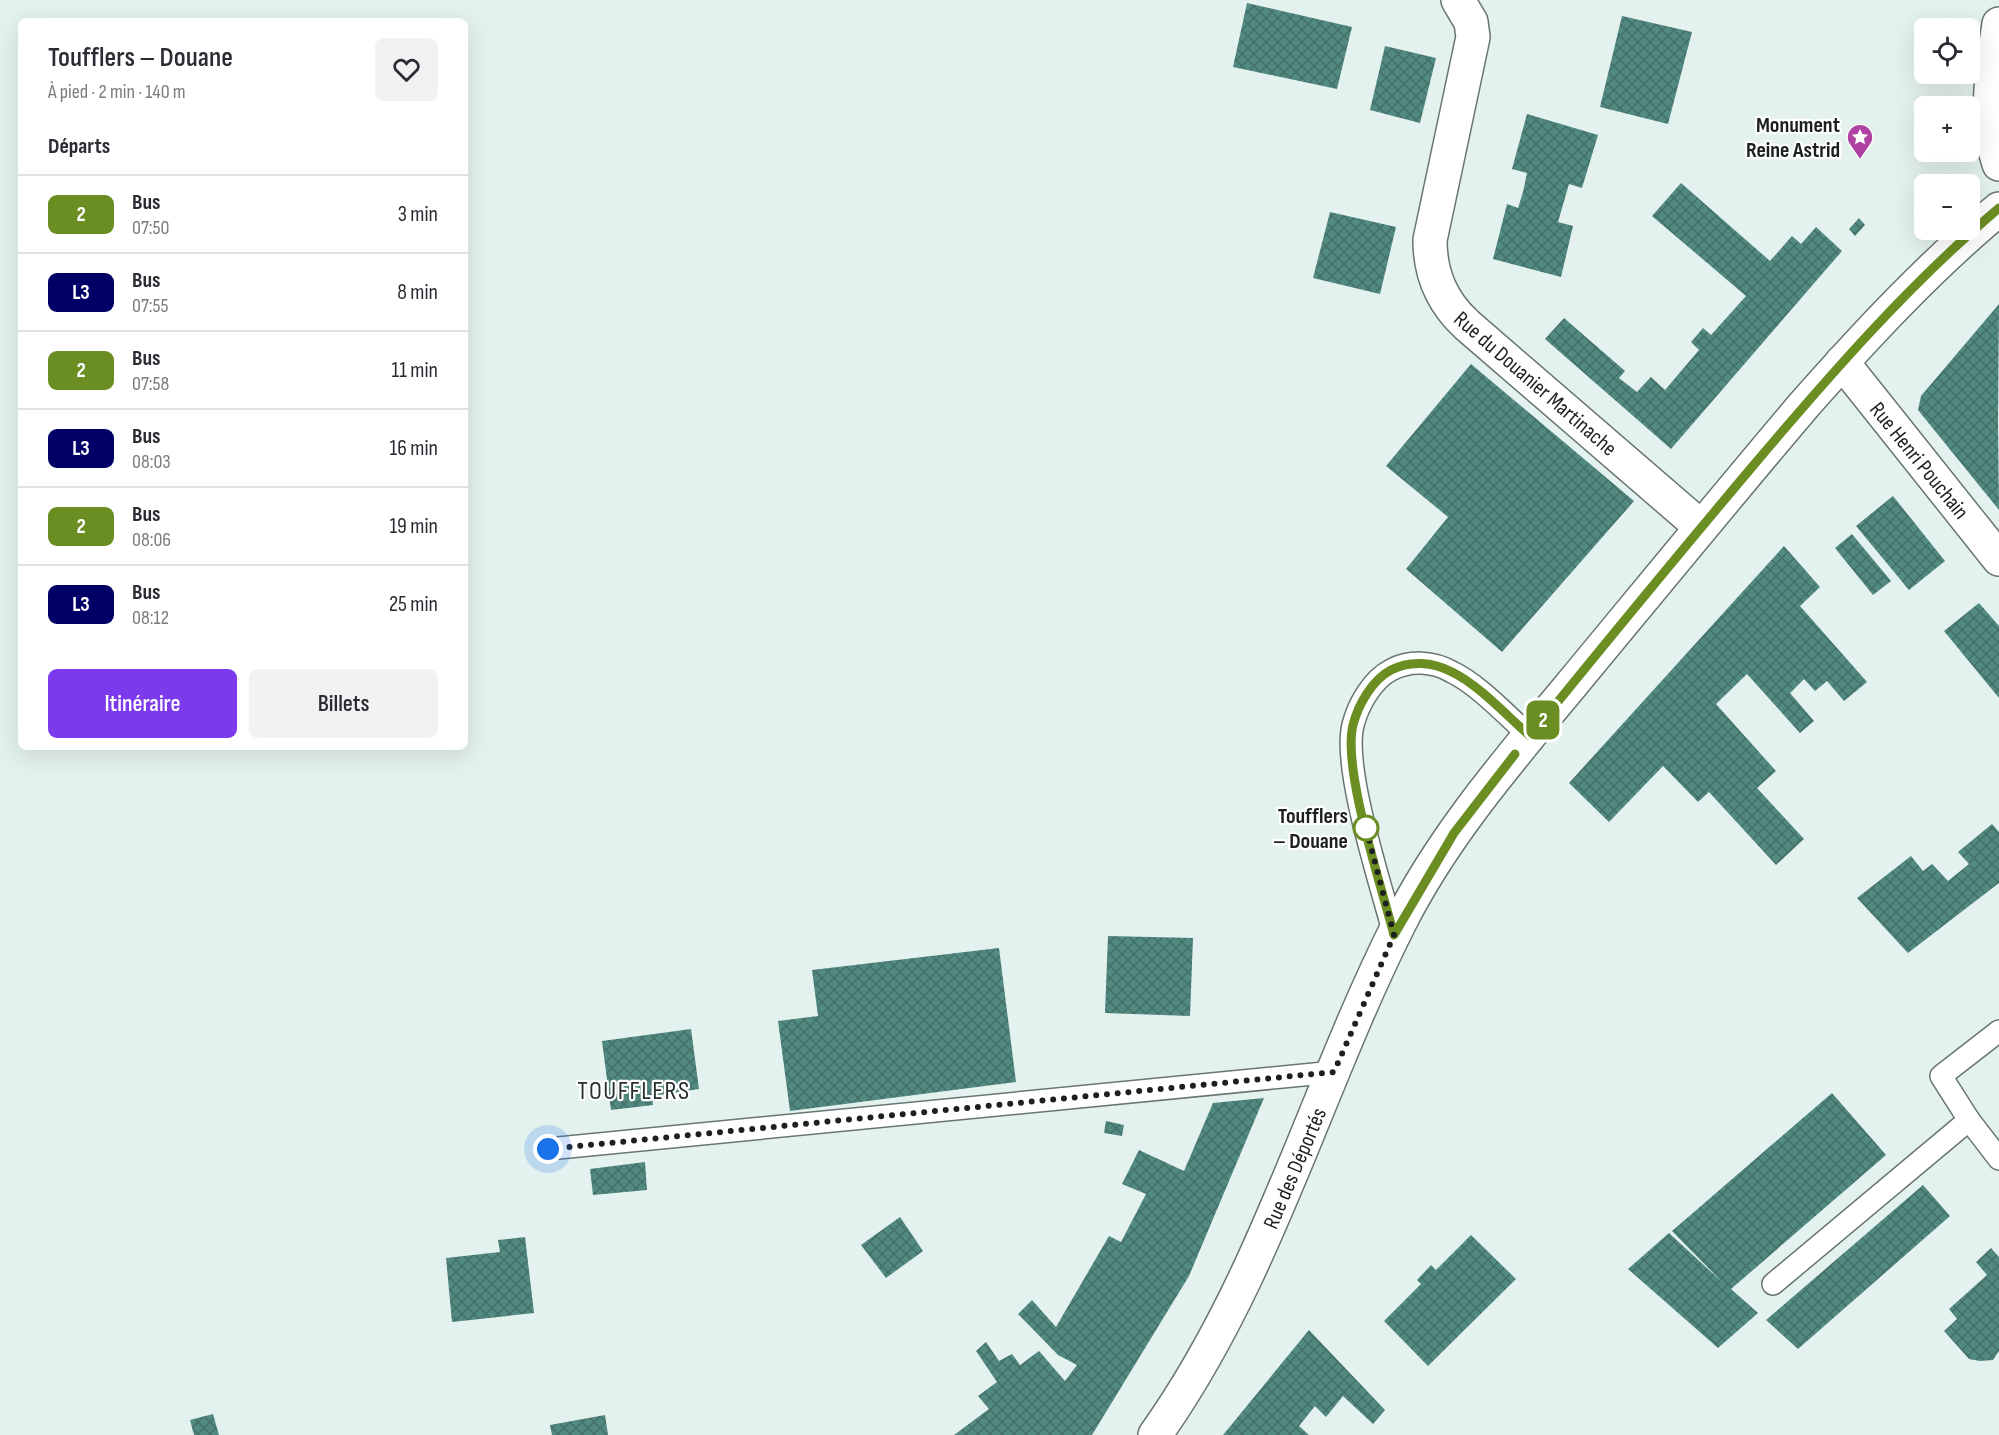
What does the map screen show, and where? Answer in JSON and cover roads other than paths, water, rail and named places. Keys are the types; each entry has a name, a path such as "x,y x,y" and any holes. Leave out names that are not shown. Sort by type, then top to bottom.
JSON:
{"main road":[{"name":"Rue du Douanier Martinache","path":"1458,0 1471,22 1473,37 1430,240 1430,258 1442,295 1452,311 1467,326 1701,527"},
{"path":"1999,24 1990,82 1994,150 1999,164"},
{"name":"Rue des Déportés","path":"1155,1435 1196,1374 1237,1299 1394,935 1454,833 1701,527 1842,362 1933,270 1999,208"},
{"name":"Rue Henri Pouchain","path":"1842,362 1999,558"}],"lane":[{"path":"1394,935 1360,808 1352,751 1352,726 1361,704 1372,687 1385,673 1401,665 1421,663 1438,666 1453,672 1469,684 1530,736"},
{"path":"1999,1031 1941,1076 1969,1120 1999,1159"},
{"path":"548,1149 1334,1072"},
{"path":"1773,1284 1969,1120"}],"place":[{"name":"Monument Reine Astrid","path":"1860,160"},
{"name":"Toufflers – Douane","path":"1366,828"}],"district":[{"name":"TOUFFLERS","path":"634,1090"}]}
